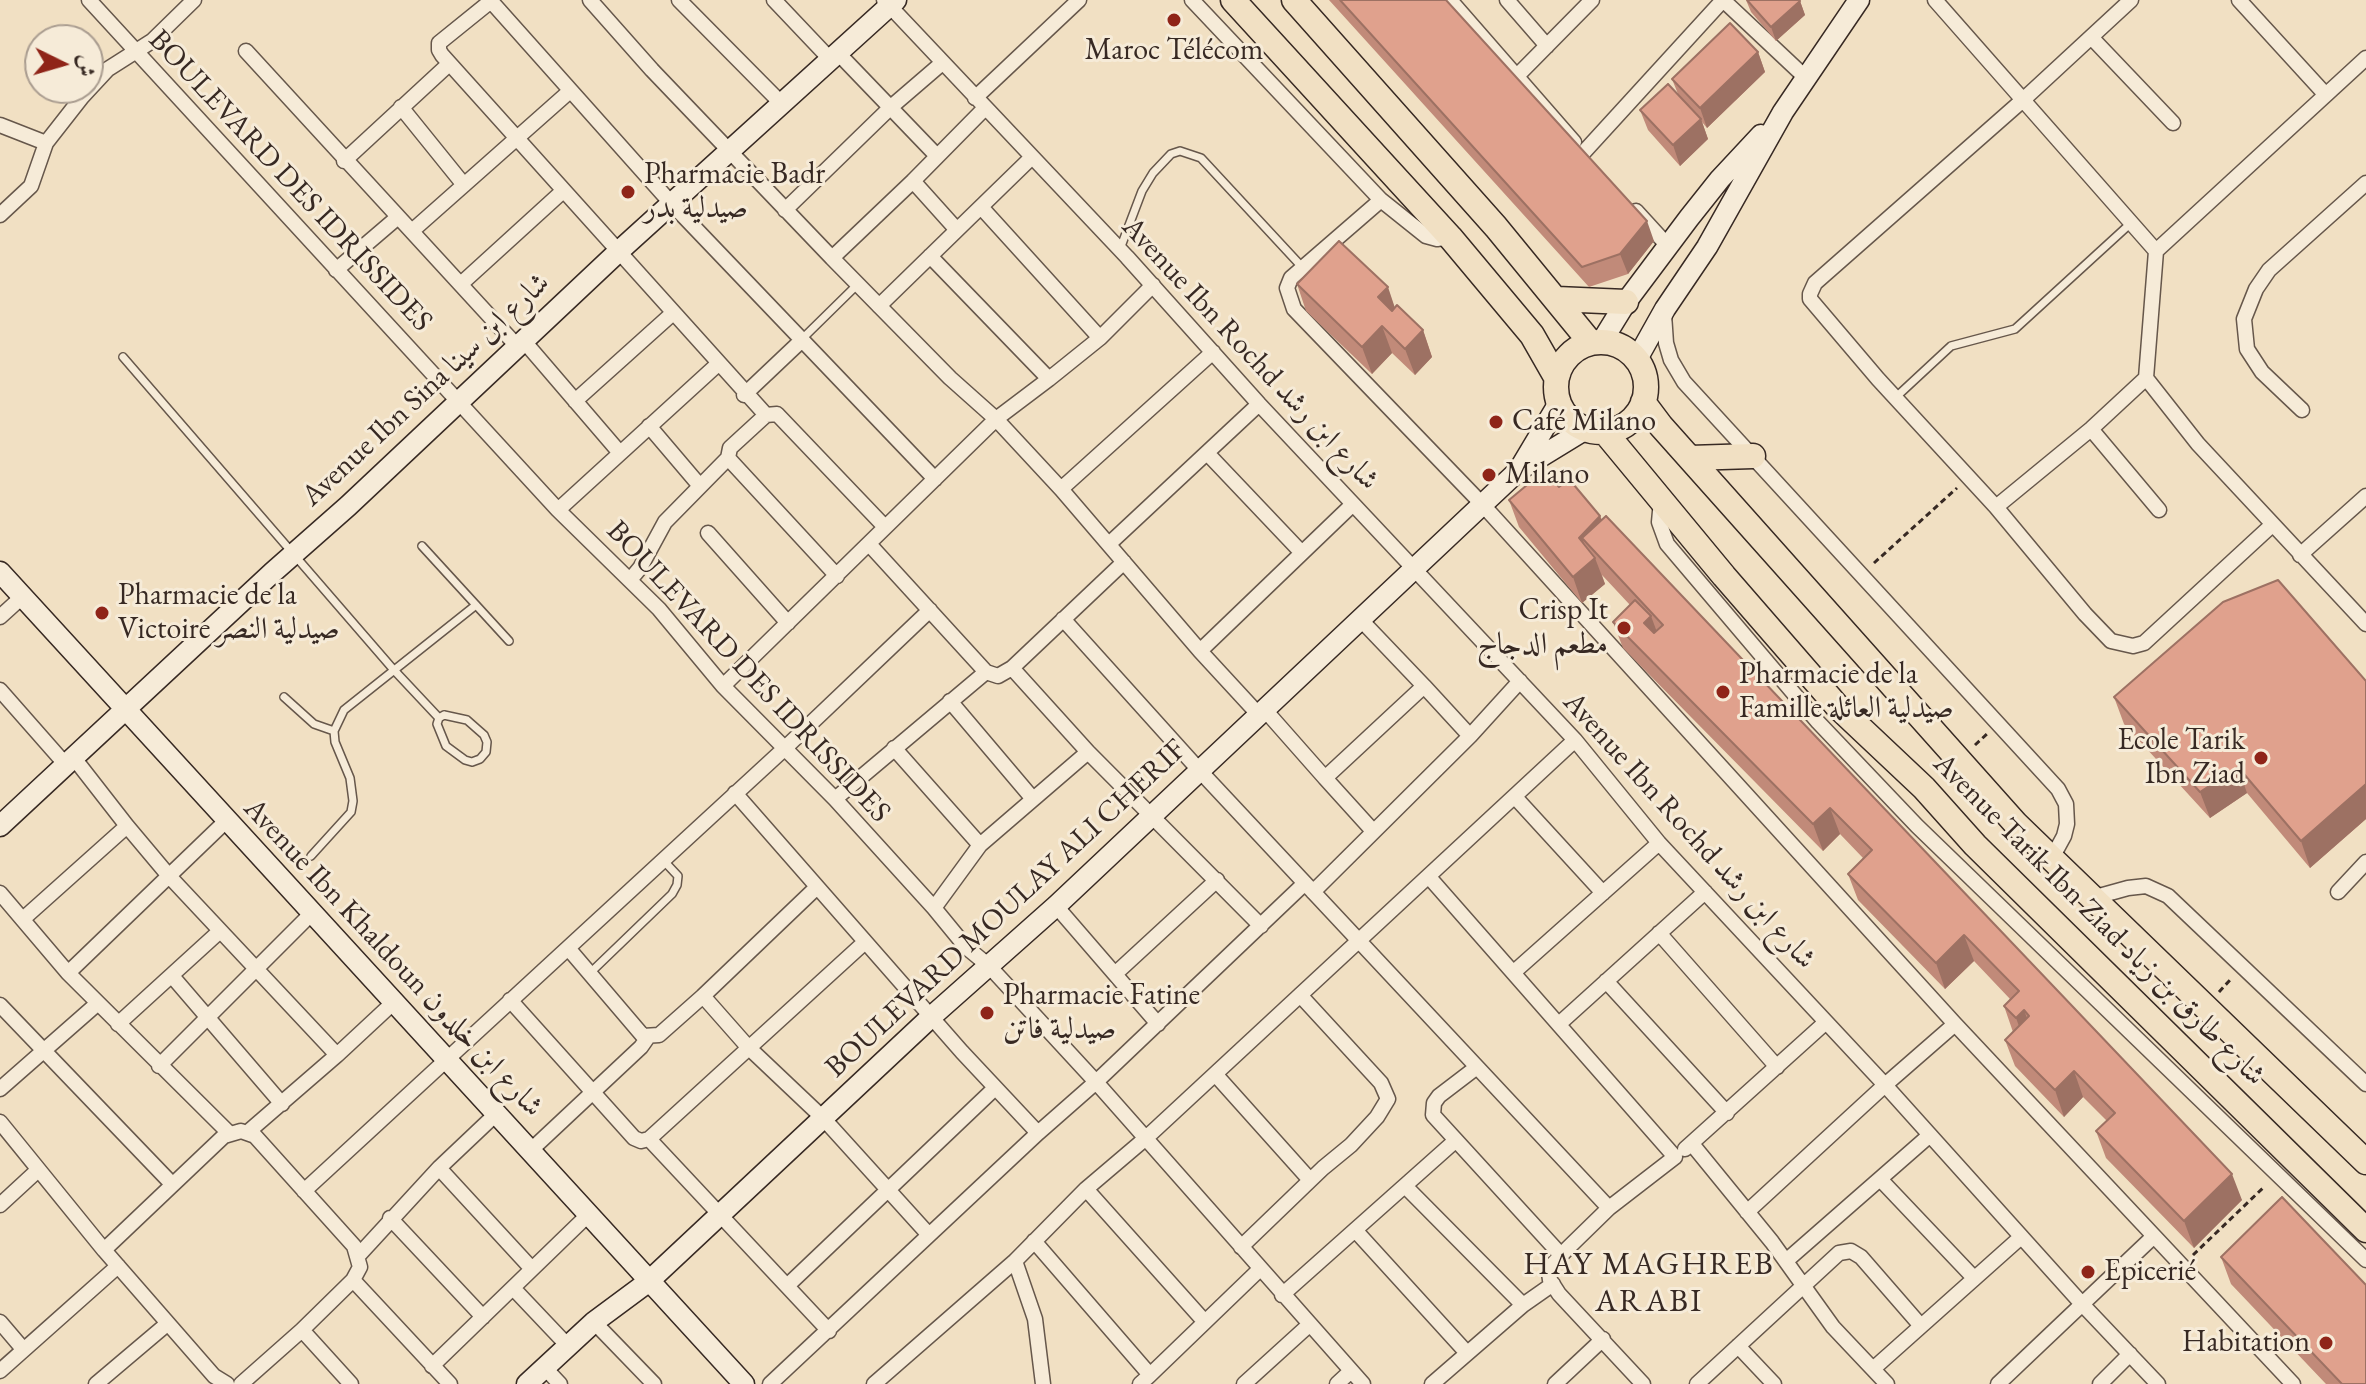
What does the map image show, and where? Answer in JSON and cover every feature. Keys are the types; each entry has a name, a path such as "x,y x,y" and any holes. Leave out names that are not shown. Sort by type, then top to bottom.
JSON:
{"main road":[{"path":"1233,0 1450,237 1532,335 1556,377"},
{"path":"1294,0 1596,342"},
{"path":"1557,299 1626,302"},
{"path":"1532,335 1554,410"},
{"path":"1554,410 1556,377 1561,363 1571,352 1596,342 1613,342 1637,359 1644,372 1646,387 1643,402 1637,414 1626,424 1595,430"},
{"name":"Avenue Tarik Ibn Ziad شارع طارق بن زياد","path":"1643,402 2016,824 2366,1162"},
{"name":"Avenue Tarik Ibn Ziad شارع طارق بن زياد","path":"1554,410 1595,430 1661,501 1828,714 1924,788 1975,845 2366,1230"},
{"path":"1690,458 1753,456"}],"street":[{"name":"BOULEVARD DES IDRISSIDES","path":"89,0 558,510 659,609 723,686 835,799 966,947 989,966 1096,1082 1363,1384"},
{"path":"0,215 31,186 46,143 108,69 152,41 194,0"},
{"path":"766,415 744,395 439,50 439,43 490,0 671,203 935,479"},
{"path":"679,0 781,103"},
{"path":"774,0 891,107 937,156"},
{"path":"832,258 937,156 980,103 1079,0"},
{"path":"1192,0 1381,200 1426,236 1437,239 1450,237"},
{"path":"1450,0 1594,164"},
{"path":"1507,0 1547,46"},
{"path":"1516,77 1592,0"},
{"path":"1584,152 1723,0 1805,77"},
{"path":"1637,359 1665,309 1707,247 1783,112 1859,0"},
{"path":"1935,0 2156,251"},
{"path":"2131,0 1815,283 1810,299 2111,641 2133,646 2144,643 2272,525"},
{"path":"2239,0 2325,94"},
{"path":"598,2 652,70 879,306 976,404 996,419 1061,489 1200,651 1262,712 1373,831"},
{"name":"Avenue Ibn Sina شارع ابن سينا","path":"0,826 890,2"},
{"name":"Avenue Ibn Rochd شارع ابن رشد","path":"890,2 941,64 1120,249 1259,404 1575,740 1659,843 2158,1384"},
{"path":"2091,37 2173,123"},
{"path":"246,51 344,161 575,401 620,453"},
{"path":"1996,507 2091,429 2146,378 2156,251 2366,58"},
{"path":"344,161 449,64"},
{"path":"785,210 891,107 941,64"},
{"path":"412,231 570,91"},
{"path":"401,107 464,185"},
{"path":"1596,342 1720,179 1783,112"},
{"path":"0,125 46,143"},
{"path":"879,306 1032,157"},
{"path":"913,181 957,230"},
{"path":"2302,410 2262,372 2247,349 2244,319 2248,305 2269,270 2366,183"},
{"path":"462,283 563,191"},
{"path":"1626,199 1668,246"},
{"path":"1381,200 1291,278 1287,288 1294,309 1482,504 1955,1024 2293,1384"},
{"path":"981,207 1100,338"},
{"path":"336,270 398,217"},
{"path":"930,256 1049,379"},
{"path":"723,686 996,419 1100,338 1153,285"},
{"path":"1665,309 1666,343 1677,371 2064,797 2067,824 2052,858"},
{"path":"575,401 673,313"},
{"path":"744,395 801,341"},
{"path":"1061,489 1213,352"},
{"path":"558,510 718,364"},
{"path":"2146,378 2198,444 2366,624"},
{"path":"1109,544 1259,404"},
{"name":"BOULEVARD MOULAY ALI CHERIF","path":"1519,470 1554,410"},
{"path":"630,580 647,557 665,522 728,458 730,448 772,413 780,416 885,527"},
{"path":"649,426 700,486"},
{"path":"2091,429 2159,510"},
{"name":"BOULEVARD MOULAY ALI CHERIF","path":"527,1384 594,1322 648,1282 931,1017 1056,906 1519,470 1595,430"},
{"path":"1207,453 1302,553"},
{"path":"728,458 837,576"},
{"path":"2300,555 2366,496"},
{"path":"1200,651 1353,504"},
{"path":"708,533 788,623"},
{"path":"869,544 986,672 998,676 1012,668 1124,562"},
{"name":"Avenue Ibn Khaldoun شارع ابن خلدون","path":"0,572 744,1384"},
{"path":"0,617 22,597"},
{"path":"304,1191 784,749 930,610"},
{"path":"1063,619 1200,771 1609,1208"},
{"path":"1361,620 1470,736"},
{"path":"1012,668 1088,752 1261,926"},
{"path":"835,799 986,672"},
{"path":"770,1384 1261,926 1373,831 1470,736 1520,681"},
{"path":"1325,778 1424,686"},
{"path":"3,700 70,762 169,876 337,1055"},
{"path":"950,701 1033,799"},
{"path":"1828,714 1917,826 2366,1260"},
{"path":"882,1382 1015,1261 1086,1189 1146,1138 1575,740"},
{"path":"894,748 980,845"},
{"path":"934,908 980,845 1088,752"},
{"path":"735,793 931,1017 1038,1133"},
{"path":"1515,797 1603,893"},
{"path":"68,973 226,821"},
{"path":"23,919 127,826"},
{"path":"1514,972 1659,843"},
{"path":"2338,892 2366,862"},
{"path":"1429,877 1675,1157"},
{"path":"1115,974 1217,880"},
{"path":"2092,898 2146,886 2168,896 2366,1084"},
{"path":"568,948 638,1033 648,1037 659,1035 817,887"},
{"path":"1559,1024 1705,892"},
{"path":"0,893 68,973 229,1133"},
{"path":"1056,906 1158,1024"},
{"path":"159,1066 312,913"},
{"path":"118,1024 220,931"},
{"path":"1659,933 1777,1067"},
{"path":"510,1000 634,1138 641,1141 649,1139 865,942"},
{"path":"172,976 282,1104"},
{"path":"1606,981 1727,1113"},
{"path":"1241,1247 1366,1131 1388,1099 1381,1083 1300,995"},
{"path":"703,996 748,1047 823,1118 929,1235"},
{"path":"248,1132 394,1002"},
{"path":"0,1089 98,1003"},
{"path":"0,1005 172,1184"},
{"path":"1643,1384 1553,1284 1550,1269 1609,1208 1692,1144 1826,1022"},
{"path":"1747,1212 1955,1024"},
{"path":"530,1151 648,1037"},
{"path":"1477,1067 1434,1103 1433,1115 1561,1255"},
{"path":"1215,1074 1310,1180"},
{"path":"787,1286 995,1088"},
{"path":"358,1256 390,1218 496,1114"},
{"path":"0,1122 167,1324 214,1376 227,1384"},
{"path":"104,1250 229,1133 248,1132 255,1136 354,1246 360,1267 353,1280 244,1384"},
{"path":"1786,1261 1930,1135"},
{"path":"649,1139 829,1331"},
{"path":"1282,1295 1455,1141"},
{"path":"1692,1144 1786,1261 1833,1327 1887,1384"},
{"path":"439,1168 532,1269"},
{"path":"0,1205 38,1170"},
{"path":"1880,1179 1974,1278"},
{"path":"1405,1186 1523,1305"},
{"path":"1086,1189 1204,1321"},
{"path":"432,1366 589,1214"},
{"path":"390,1218 483,1317"},
{"path":"1355,1230 1467,1353"},
{"path":"1998,1384 2154,1236"},
{"path":"1873,1369 2021,1237"},
{"path":"1034,1241 1145,1380 1260,1269"},
{"path":"1697,1384 1839,1253 1851,1251 1861,1257 1921,1326"},
{"path":"1015,1261 1035,1319 1043,1384"},
{"path":"0,1371 118,1266"},
{"path":"353,1280 450,1384"},
{"path":"1432,1384 1523,1305 1553,1284"},
{"path":"513,1288 568,1346"},
{"path":"0,1322 23,1349"},
{"path":"594,1322 654,1384"},
{"path":"96,1384 167,1324"},
{"path":"1244,1384 1309,1325"},
{"path":"302,1330 351,1384"},
{"path":"1555,1384 1603,1339"},
{"path":"1738,1346 1774,1384"},
{"path":"2100,1384 2130,1354"},
{"path":"545,1368 560,1384"},
{"path":"1337,1384 1351,1371"}],"lane":[{"path":"1120,249 1142,191 1153,173 1171,154 1180,151 1201,158 1303,268"},
{"path":"1895,398 1951,346 2015,329 2131,223"},
{"path":"801,341 858,284"},
{"path":"123,357 439,718 438,731 446,746 472,762 486,752 487,742 477,727 451,715 439,718"},
{"path":"422,546 509,641"},
{"path":"311,856 351,812 350,778 335,742 334,731 344,710 476,605"},
{"path":"284,697 314,724 334,731"},
{"path":"589,974 672,894 678,876 663,860"}],"path":[{"path":"1862,574 1969,478"},
{"path":"1958,762 1998,724"},
{"path":"2182,1266 2277,1175"}],"building":[{"path":"1340,0 1446,0 1647,221 1620,254 1582,267"},
{"path":"1747,0 1799,0 1800,1 1771,27"},
{"path":"1730,23 1758,52 1700,108 1672,79"},
{"path":"1668,84 1701,119 1673,145 1640,110"},
{"path":"1339,241 1388,287 1378,297 1392,311 1397,305 1423,330 1405,349 1382,326 1362,347 1297,284"},
{"path":"1545,470 1559,487 1569,479 1600,516 1579,538 1595,558 1573,577 1509,500"},
{"path":"1606,516 2232,1174 2184,1221 2096,1131 2115,1113 2074,1071 2055,1090 2005,1040 2029,1016 2024,1010 2016,1018 2004,1006 2019,991 1964,935 1936,963 1848,874 1872,850 1830,808 1813,824 1613,622 1635,600 1651,616 1644,623 1654,633 1663,625 1582,538"},
{"name":"Ecole Tarik Ibn Ziad","path":"2278,580 2366,681 2366,784 2301,841 2238,767 2200,792 2114,697 2223,602"},
{"name":"Habitation","path":"2282,1197 2366,1285 2366,1384 2342,1384 2221,1257"}],"place":[{"name":"Maroc Télécom","path":"1174,20"},
{"name":"Pharmacie Badr صيدلية بدر","path":"628,192"},
{"name":"Café Milano","path":"1496,422"},
{"name":"Milano","path":"1489,475"},
{"name":"Pharmacie de la Victoire صيدلية النصر","path":"102,613"},
{"name":"Crisp It مطعم الدجاج","path":"1624,628"},
{"name":"Pharmacie de la Famille صيدلية العائلة","path":"1723,692"},
{"name":"Ecole Tarik Ibn Ziad","path":"2261,758"},
{"name":"Pharmacie Fatine صيدلية فاتن","path":"987,1013"},
{"name":"Epicerié","path":"2088,1272"},
{"name":"Habitation","path":"2326,1343"}],"district":[{"name":"HAY MAGHREB ARABI","path":"1649,1284"}]}
